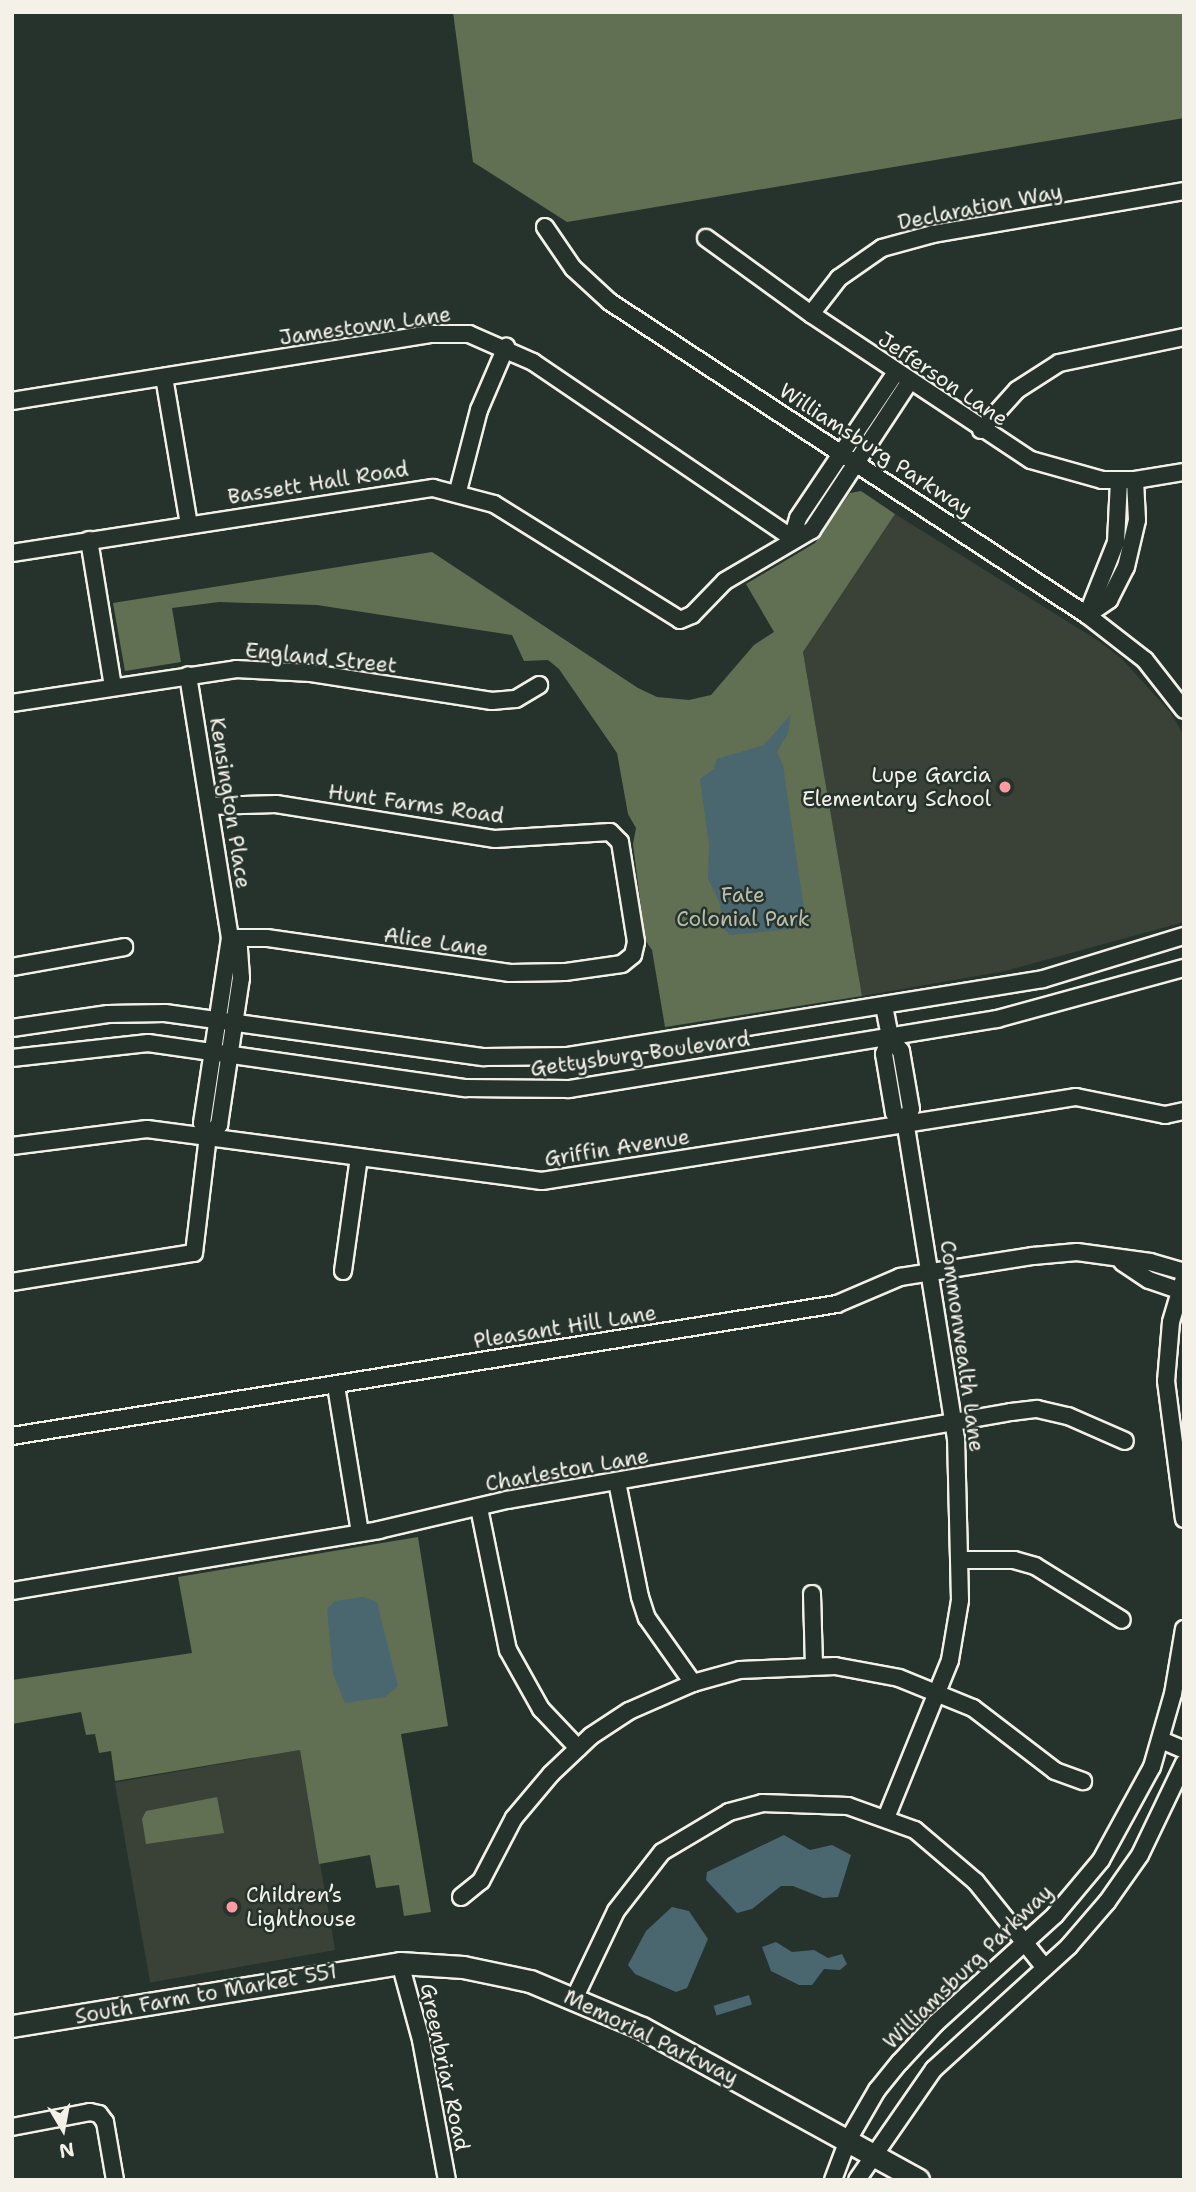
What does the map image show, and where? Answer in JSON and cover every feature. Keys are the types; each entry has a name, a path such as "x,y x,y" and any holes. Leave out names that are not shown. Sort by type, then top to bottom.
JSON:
{"main road":[{"name":"Memorial Parkway","path":"400,1963 463,1967 530,1981 575,1997 642,2028 874,2154"},
{"name":"South Farm to Market 551","path":"12,2026 400,1963"},
{"path":"874,2154 918,2180"}],"street":[{"name":"Declaration Way","path":"811,314 839,278 882,248 933,234 1184,191"},
{"name":"Williamsburg Parkway","path":"545,227 573,268 610,302 1087,615 1144,660 1184,710"},
{"name":"Jefferson Lane","path":"705,238 903,377 982,430 1047,468 1127,481 1184,472"},
{"name":"Jamestown Lane","path":"12,401 450,332 506,347 792,538"},
{"path":"982,430 1017,390 1059,362 1184,337"},
{"path":"458,491 479,410 506,347"},
{"path":"164,377 189,525"},
{"path":"792,538 798,518 842,453 903,377"},
{"path":"792,538 812,530 857,463 903,377"},
{"path":"1087,615 1109,600 1126,567 1136,520 1127,481"},
{"name":"Bassett Hall Road","path":"12,553 414,488 458,491 494,503 680,620 692,615 725,581 752,568 792,538"},
{"path":"89,540 113,687"},
{"name":"England Street","path":"12,703 188,675 277,670 492,701 516,699 539,685"},
{"name":"Kensington Place","path":"12,1282 194,1253 208,1136 202,1123 230,938 188,675"},
{"name":"Hunt Farms Road","path":"210,806 276,804 495,839 605,831 615,834 620,842 636,942 633,956"},
{"name":"Gettysburg Boulevard","path":"12,1028 126,1013 218,1019 484,1057 535,1058 604,1052 1043,979 1184,936"},
{"name":"Kensington Place","path":"208,1136 219,1125 242,965 239,948 230,938"},
{"name":"Alice Lane","path":"230,938 266,938 510,973 565,972 622,964 633,956"},
{"path":"12,967 124,947"},
{"name":"Gettysburg Boulevard","path":"12,1058 130,1042 213,1049 466,1088 523,1091 590,1086 1015,1016 1184,968"},
{"name":"Commonwealth Lane","path":"884,1006 890,1038 901,1051 911,1110 905,1121 954,1420 959,1560 958,1625 936,1692 886,1818"},
{"name":"Griffin Avenue","path":"12,1146 147,1129 542,1181 905,1121 1076,1097 1165,1115 1184,1111"},
{"path":"343,1271 359,1157"},
{"name":"Pleasant Hill Lane","path":"12,1436 837,1304 900,1277 930,1270 1077,1252 1150,1262 1184,1272"},
{"name":"Pleasant Hill Lane","path":"1120,1260 1149,1280 1182,1287"},
{"path":"1182,1287 1171,1322 1166,1381 1184,1519"},
{"path":"336,1386 360,1533"},
{"name":"Charleston Lane","path":"12,1591 360,1533 479,1508 954,1420 1037,1409 1068,1416 1125,1441"},
{"path":"617,1482 643,1608 693,1683"},
{"path":"479,1508 508,1650 541,1709 578,1748"},
{"path":"959,1560 1014,1560 1035,1566 1122,1620"},
{"path":"812,1594 814,1665"},
{"name":"Williamsburg Parkway","path":"832,2180 848,2140 900,2062 936,2023 1026,1944 1101,1860 1130,1810 1161,1740 1184,1629"},
{"path":"460,1897 481,1881 514,1818 578,1748 629,1711 693,1683 740,1670 814,1665 861,1669 936,1692 973,1708 1055,1771 1083,1781"},
{"path":"1161,1740 1184,1750"},
{"path":"857,2180 934,2069 1045,1968 1107,1902 1140,1855 1184,1763"},
{"path":"575,1997 602,1936 640,1876 662,1853 702,1826 762,1803 848,1806 915,1830 954,1861 1045,1968"},
{"name":"Greenbriar Road","path":"400,1963 421,2040 447,2180"},
{"path":"12,2127 90,2112 99,2115 105,2122 115,2180"}],"shaded area":[{"name":"Lupe Garcia Elementary School","path":"895,514 1097,640 1121,658 1171,713 1184,736 1184,922 1005,971 862,996 803,652"},
{"name":"Children’s Lighthouse","path":"300,1750 335,1950 150,1983 115,1783"}],"green space":[{"path":"453,12 1184,12 1184,118 567,222 473,162"},
{"name":"Fate Colonial Park","path":"861,491 895,514 803,652 862,996 665,1027 652,950 645,940 633,844 636,828 628,814 617,753 559,669 548,660 524,661 512,635 317,605 219,602 172,608 181,662 125,671 113,603 432,552 638,688 657,697 689,700 711,695 754,645 774,632 746,584 815,543 850,493"},
{"path":"418,1537 448,1726 401,1734 431,1912 404,1916 399,1885 376,1888 370,1855 319,1864 300,1750 115,1781 111,1751 99,1753 95,1734 86,1735 81,1712 12,1724 12,1680 192,1653 178,1577"},
{"path":"217,1797 224,1833 146,1844 142,1819 146,1811"}],"water":[{"path":"791,714 788,733 777,752 783,765 805,916 794,929 730,935 723,928 720,904 708,879 709,845 700,779 714,769 717,759 764,745"},
{"path":"363,1597 377,1602 398,1686 385,1697 345,1703 333,1674 327,1609 335,1601"},
{"path":"784,1835 810,1850 832,1845 851,1855 838,1897 823,1898 793,1886 781,1886 752,1909 737,1913 706,1880 707,1872"},
{"path":"672,1907 689,1911 708,1939 687,1988 676,1992 635,1974 628,1965 646,1931"},
{"path":"776,1942 792,1952 814,1950 828,1958 842,1954 847,1964 840,1970 824,1969 812,1985 799,1985 771,1971 762,1947"},
{"path":"749,1995 752,2005 717,2015 714,2006"}],"place":[{"name":"Lupe Garcia Elementary School","path":"1005,787"},
{"name":"Children’s Lighthouse","path":"232,1907"}]}
